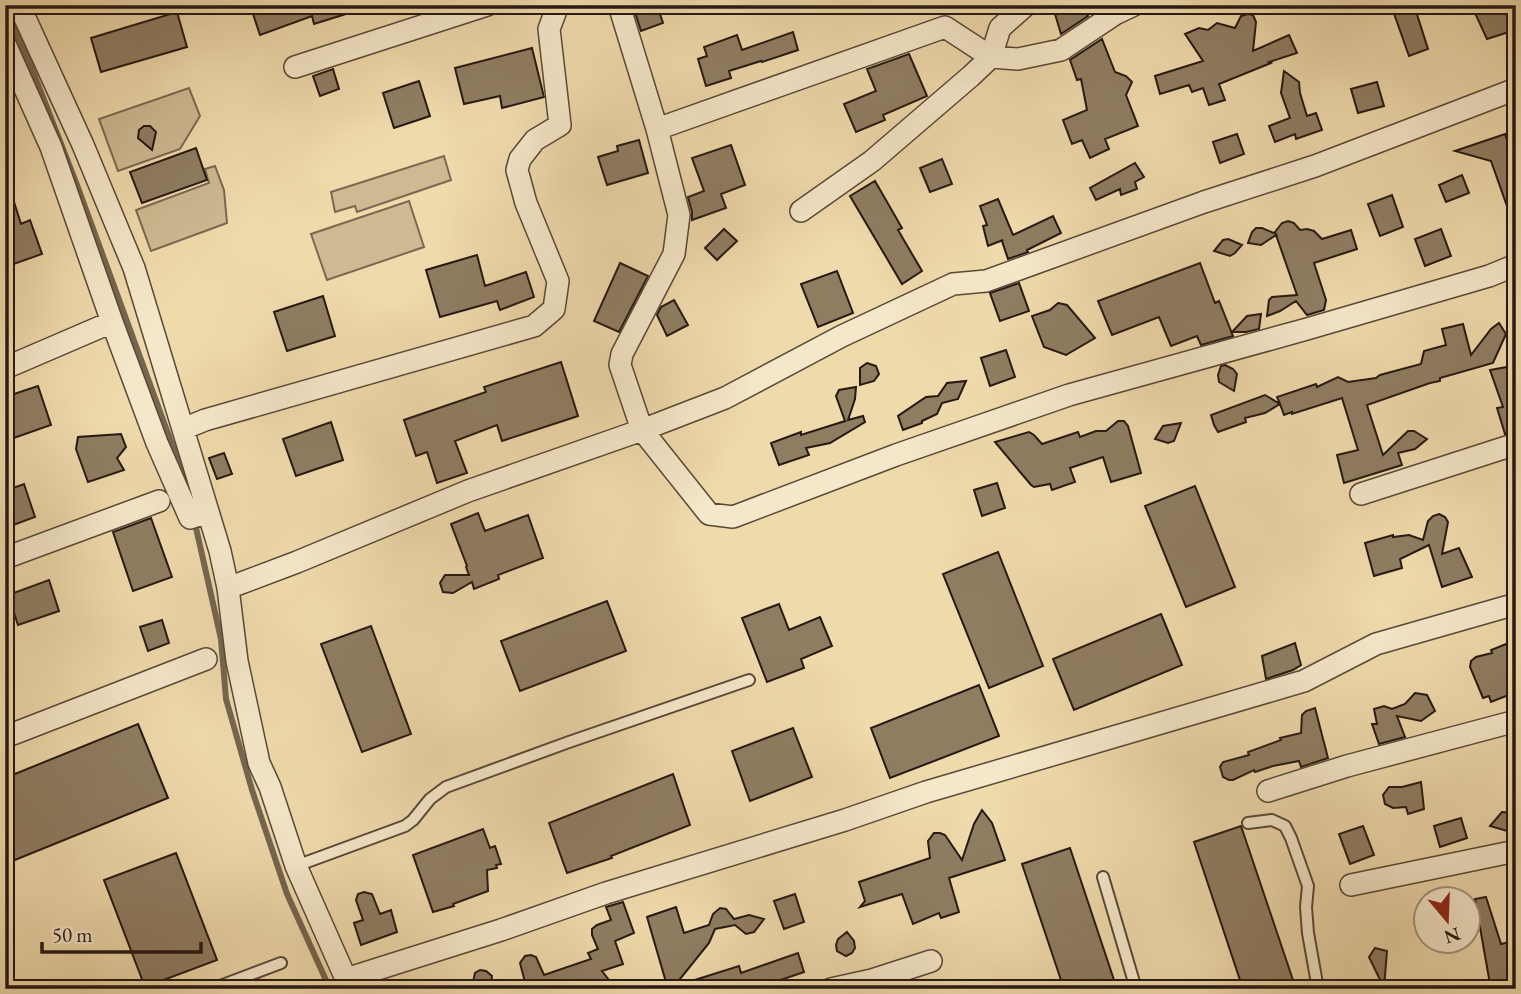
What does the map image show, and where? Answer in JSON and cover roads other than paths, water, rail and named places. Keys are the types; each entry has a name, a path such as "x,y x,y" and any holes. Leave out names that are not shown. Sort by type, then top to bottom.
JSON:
{"street":[{"path":"19,5 83,145 134,268 183,429 199,515"},
{"path":"295,67 487,5"},
{"path":"183,429 205,419 534,326 554,310 558,281 526,203 517,170 524,152 535,139 560,125 549,29 558,5"},
{"path":"619,5 657,129 679,215 674,254 622,354 620,365 642,430 709,514 733,517 897,455 1069,395 1476,279 1516,265"},
{"path":"801,211 872,161 939,106 991,58 1000,28 1026,5"},
{"path":"657,129 945,27 991,58 1018,59 1062,50 1115,14 1134,5"},
{"path":"5,44 51,147 111,322 157,443 220,551 228,588 237,661 258,763 270,787 296,866 348,984 606,893 845,820 926,792 1304,681 1376,644 1516,604"},
{"path":"228,588 468,491 725,398 842,336 953,284 986,281 1204,202 1315,166 1516,89"},
{"path":"5,368 111,322"},
{"path":"1360,494 1516,444"},
{"path":"5,558 159,501"},
{"path":"5,737 206,659"},
{"path":"1268,791 1347,766 1516,721"},
{"path":"1351,885 1516,851"},
{"path":"831,989 872,980 931,961"}],"lane":[{"path":"296,866 405,826 430,799 458,782 749,680"},
{"path":"1248,823 1272,820 1285,826 1292,838 1308,886 1308,933 1318,989"},
{"path":"1103,877 1136,989"},
{"path":"212,989 281,963"}],"waterway":[{"path":"5,8 77,185 188,488"},
{"path":"194,519 221,639 226,699 252,790 287,894 330,989"}]}
